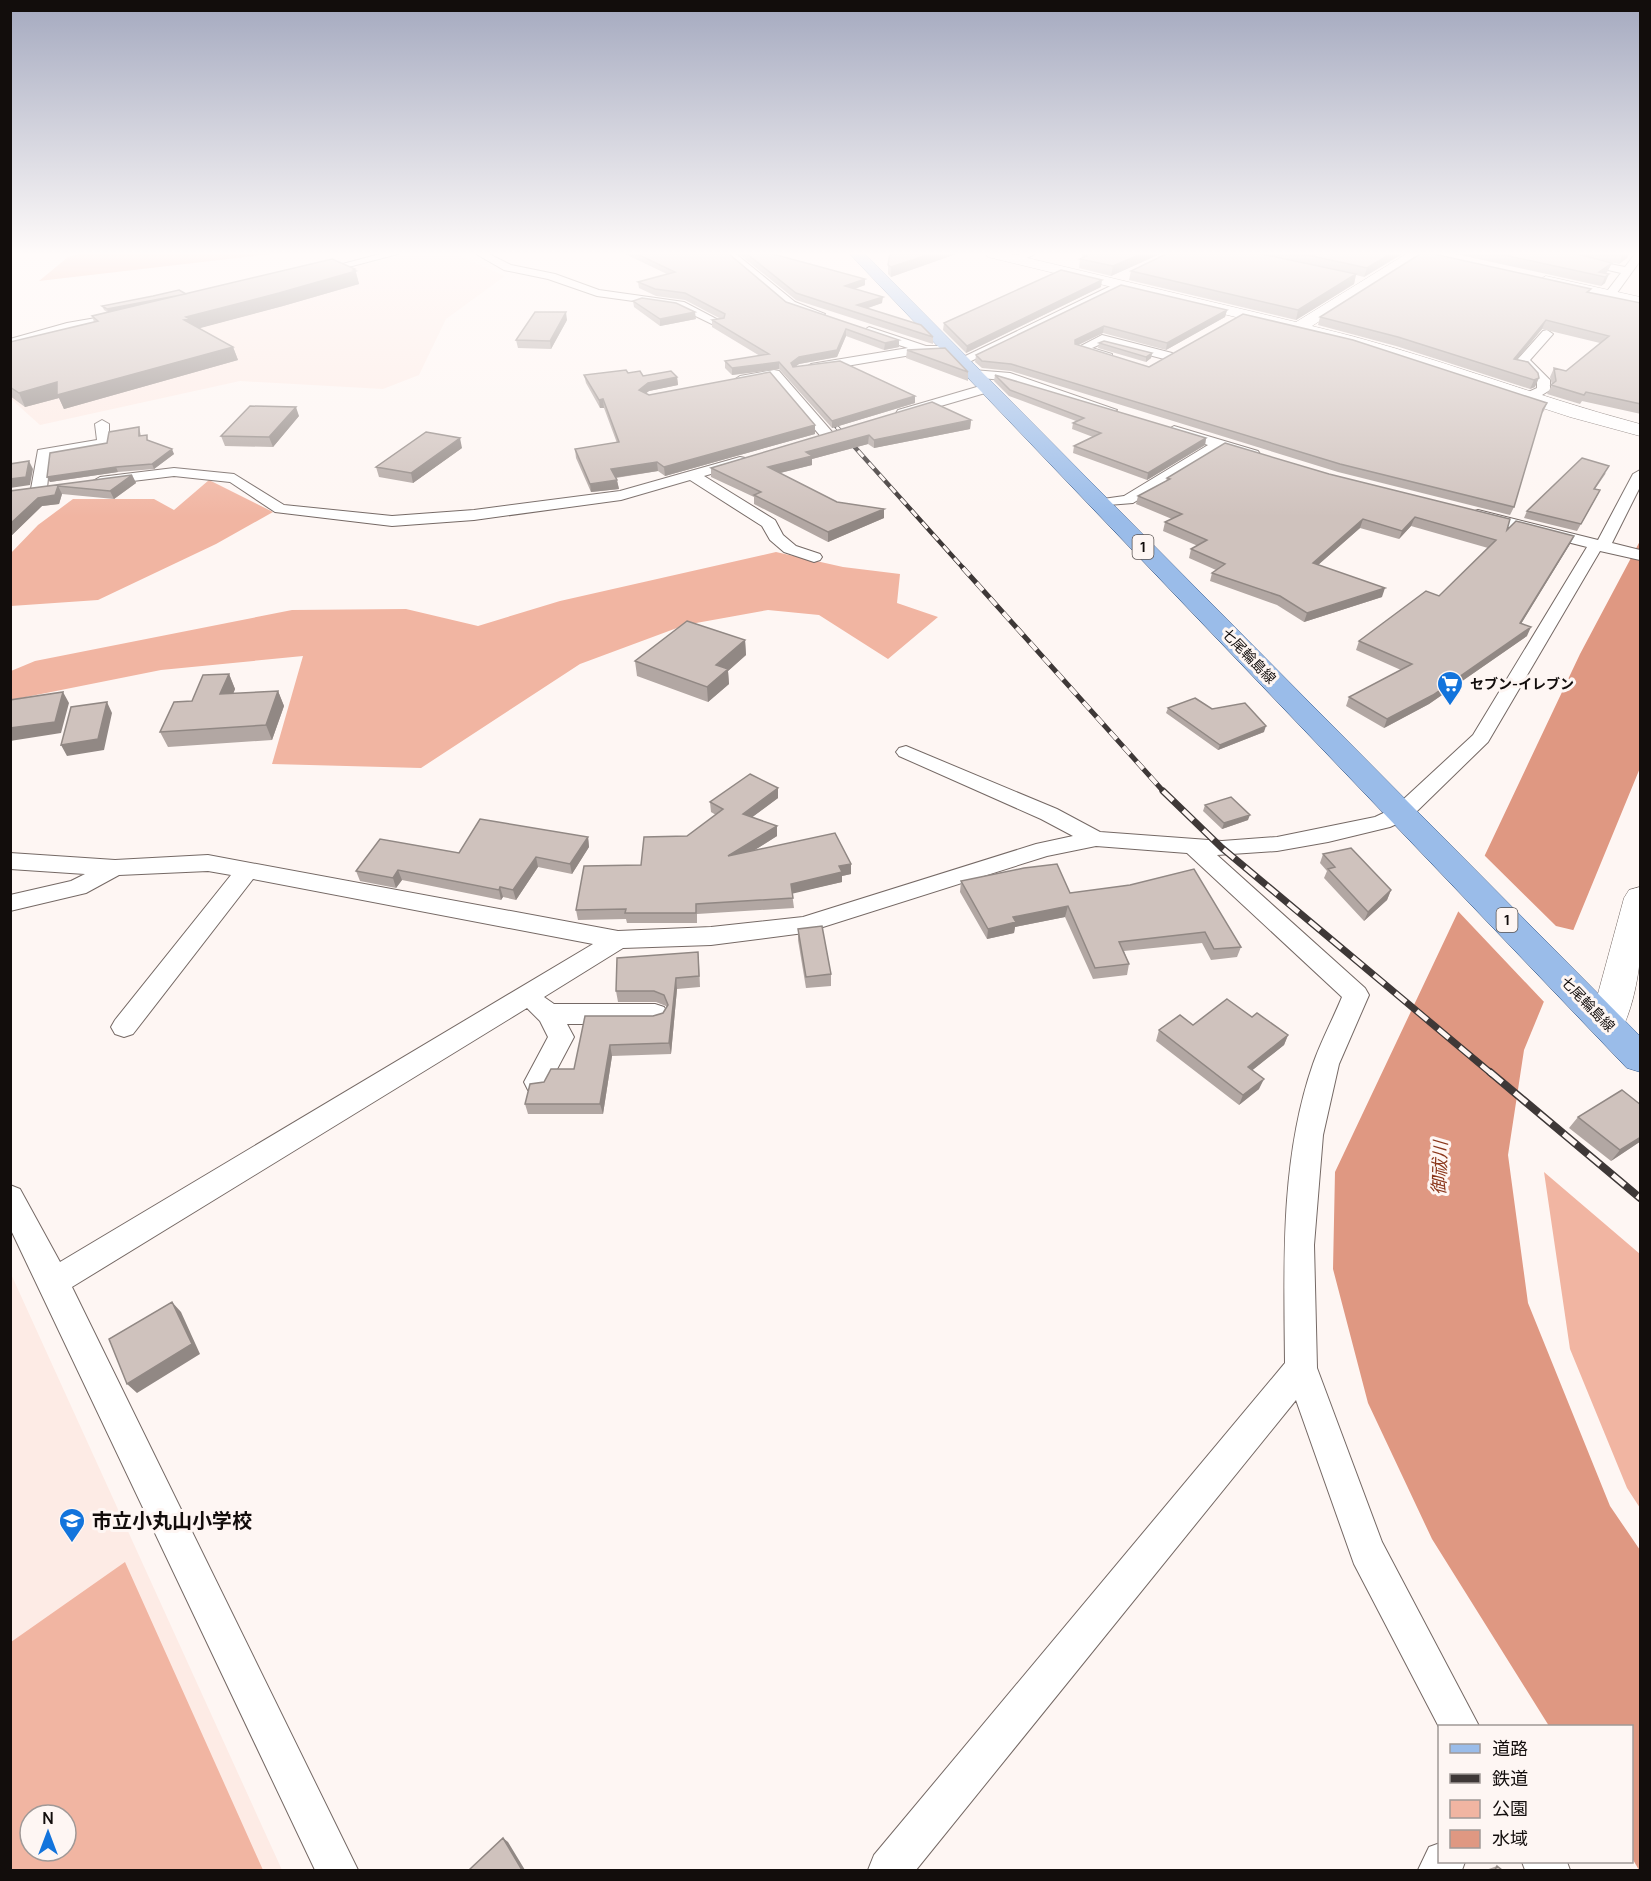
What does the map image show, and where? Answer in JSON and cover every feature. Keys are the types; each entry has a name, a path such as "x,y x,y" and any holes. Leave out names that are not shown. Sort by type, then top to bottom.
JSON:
{"main road":[{"name":"七尾輪島線","path":"942,342 1641,1058"}],"street":[{"path":"901,342 968,368 1005,376 1124,414"},
{"path":"888,418 1014,342"},
{"path":"1096,342 1081,349 1125,362"},
{"path":"1115,342 1173,354 1154,364"},
{"path":"1356,342 1404,354 1529,397 1641,430"},
{"path":"1529,397 1543,390 1545,380 1523,360 1540,342"},
{"path":"800,370 925,350"},
{"path":"729,382 774,374 829,436"},
{"path":"20,493 45,489 43,453 104,443 102,424"},
{"path":"1156,425 1265,457"},
{"path":"1101,503 1128,500 1220,444"},
{"path":"84,483 174,472 195,473 234,478 280,509 392,521 474,515 621,495 759,455"},
{"path":"692,474 769,523 776,537 790,549 814,557"},
{"path":"10,861 114,868 208,863 618,940 711,936 804,925 1044,849 1096,839 1222,848 1277,844 1382,822 1402,813 1481,738 1602,547 1641,474"},
{"path":"1458,510 1641,555"},
{"path":"906,752 1049,814 1096,839"},
{"path":"1191,844 1356,995 1326,1064 1309,1136 1299,1245 1301,1368 1367,1551 1458,1725"},
{"path":"10,903 78,887 114,868"},
{"path":"124,1027 247,871"},
{"path":"1596,1012 1641,898"},
{"path":"54,1282 618,940"},
{"path":"528,996 549,1014 561,1037 537,1082"},
{"path":"549,1014 655,1014"},
{"path":"10,1198 54,1282 338,1870"},
{"path":"890,1870 1301,1368"}],"shaded area":[{"path":"56,342 435,342 419,375 383,389 240,381 40,425 11,399 11,354"},
{"name":"市立小丸山小学校","path":"11,1274 282,1870 11,1870"}],"green space":[{"path":"209,480 273,512 216,544 98,600 11,606 10,554 38,525 73,499 154,499 174,510"},
{"path":"776,552 843,567 900,574 897,603 938,617 888,659 819,615 768,610 685,625 580,664 421,768 272,764 303,656 161,670 11,700 11,671 35,661 292,610 406,609 478,626 560,601"},
{"path":"1544,1172 1640,1254 1640,1508 1627,1488 1570,1349"},
{"name":"市立小丸山小学校","path":"125,1562 263,1870 11,1870 11,1642"}],"water":[{"name":"御祓川","path":"1640,541 1640,768 1524,1050 1508,1155 1528,1303 1610,1506 1640,1550 1639,1870 1633,1860 1633,1725 1548,1725 1432,1539 1368,1403 1333,1269 1335,1172 1580,654"}],"pier":[{"path":"1483,854 1556,926 1577,931 1546,1004 1456,909"}],"building":[{"path":"10,342 224,342 233,347 57,395 57,382 19,393 10,387"},
{"path":"749,342 841,342 837,350 799,357 791,363 793,367 840,361 915,396 832,421 779,362 732,368 725,361 769,354"},
{"path":"963,342 976,342 967,346"},
{"path":"1003,342 1075,342 1075,344 1149,367 1194,342 1358,342 1547,403 1543,409 1514,507 1340,464 1011,364 982,361 976,355"},
{"path":"1107,342 1152,353 1146,357 1099,343"},
{"path":"1413,342 1528,342 1514,359 1528,362 1538,373 1539,378 1534,380"},
{"path":"1602,342 1641,342 1641,404 1586,392 1584,395 1551,385 1556,381 1554,368 1566,371"},
{"path":"945,348 968,372 907,350"},
{"path":"626,370 628,373 640,371 643,376 671,371 677,377 648,383 639,390 649,395 770,372 815,425 664,467 657,462 611,469 617,480 590,484 575,449 619,442 603,399 599,400 584,375"},
{"path":"995,375 1206,438 1148,473 1074,446 1101,433 1073,423 1084,418 1010,390"},
{"path":"932,402 971,420 874,440 869,435 806,452 812,456 768,467 837,502 884,509 828,532 754,495 761,492 711,468"},
{"path":"250,406 296,407 269,437 221,436"},
{"path":"139,427 139,436 147,435 147,440 172,449 152,464 47,477 50,453 107,443 109,432"},
{"path":"426,432 460,438 411,473 376,467"},
{"path":"1225,443 1329,474 1510,519 1507,530 1516,521 1574,536 1520,623 1531,627 1433,695 1387,719 1349,697 1412,664 1359,641 1426,591 1439,596 1496,540 1415,517 1402,531 1363,519 1313,563 1385,588 1307,613 1280,596 1212,573 1225,564 1191,549 1207,540 1165,522 1182,514 1138,496 1170,479 1167,478"},
{"path":"1582,458 1609,466 1594,489 1600,490 1581,524 1527,511"},
{"path":"29,461 26,477 10,479 10,464"},
{"path":"132,475 110,491 58,486 55,495 38,498 10,524 10,491"},
{"path":"687,621 745,640 716,665 728,669 707,687 635,661"},
{"path":"229,674 220,694 278,691 266,725 160,732 174,702 192,701 203,675"},
{"path":"63,692 55,722 10,728 10,700"},
{"path":"1195,698 1212,709 1245,703 1266,726 1220,745 1168,708"},
{"path":"107,702 98,739 61,745 71,707"},
{"path":"750,774 778,788 743,814 777,826 728,856 835,833 851,864 839,866 842,872 791,884 793,898 696,904 696,913 625,913 626,909 576,910 584,866 641,865 644,837 687,836 723,809 710,802"},
{"path":"1231,797 1250,815 1224,823 1205,805"},
{"path":"480,819 588,837 570,864 536,857 513,890 500,887 499,890 398,870 393,878 356,871 380,839 459,853"},
{"path":"1351,848 1391,890 1368,912 1328,869 1335,867 1323,854"},
{"path":"1057,864 1070,893 1130,885 1194,869 1241,947 1214,949 1205,932 1119,942 1129,964 1095,968 1068,906 1013,917 1016,922 988,929 961,881 1024,868"},
{"path":"822,926 831,974 806,977 798,929"},
{"path":"698,952 699,976 676,978 669,1043 610,1045 600,1104 525,1104 530,1084 544,1082 551,1069 574,1069 585,1016 653,1016 663,1013 668,1005 664,995 654,991 616,991 617,958"},
{"path":"1227,999 1252,1017 1257,1013 1288,1035 1248,1067 1264,1079 1243,1095 1159,1030 1180,1015 1193,1025"},
{"path":"1622,1090 1641,1105 1641,1137 1620,1150 1578,1117"},
{"path":"172,1302 192,1344 127,1384 109,1339"},
{"path":"503,1838 522,1870 469,1870"}],"railway":[{"path":"826,415 964,569"},
{"path":"963,568 1164,792"},
{"path":"1164,792 1222,848 1492,1074"},
{"path":"1490,1072 1640,1198"}],"place":[{"name":"セブン-イレブン","path":"1450,707"},
{"name":"市立小丸山小学校","path":"72,1544"}]}
